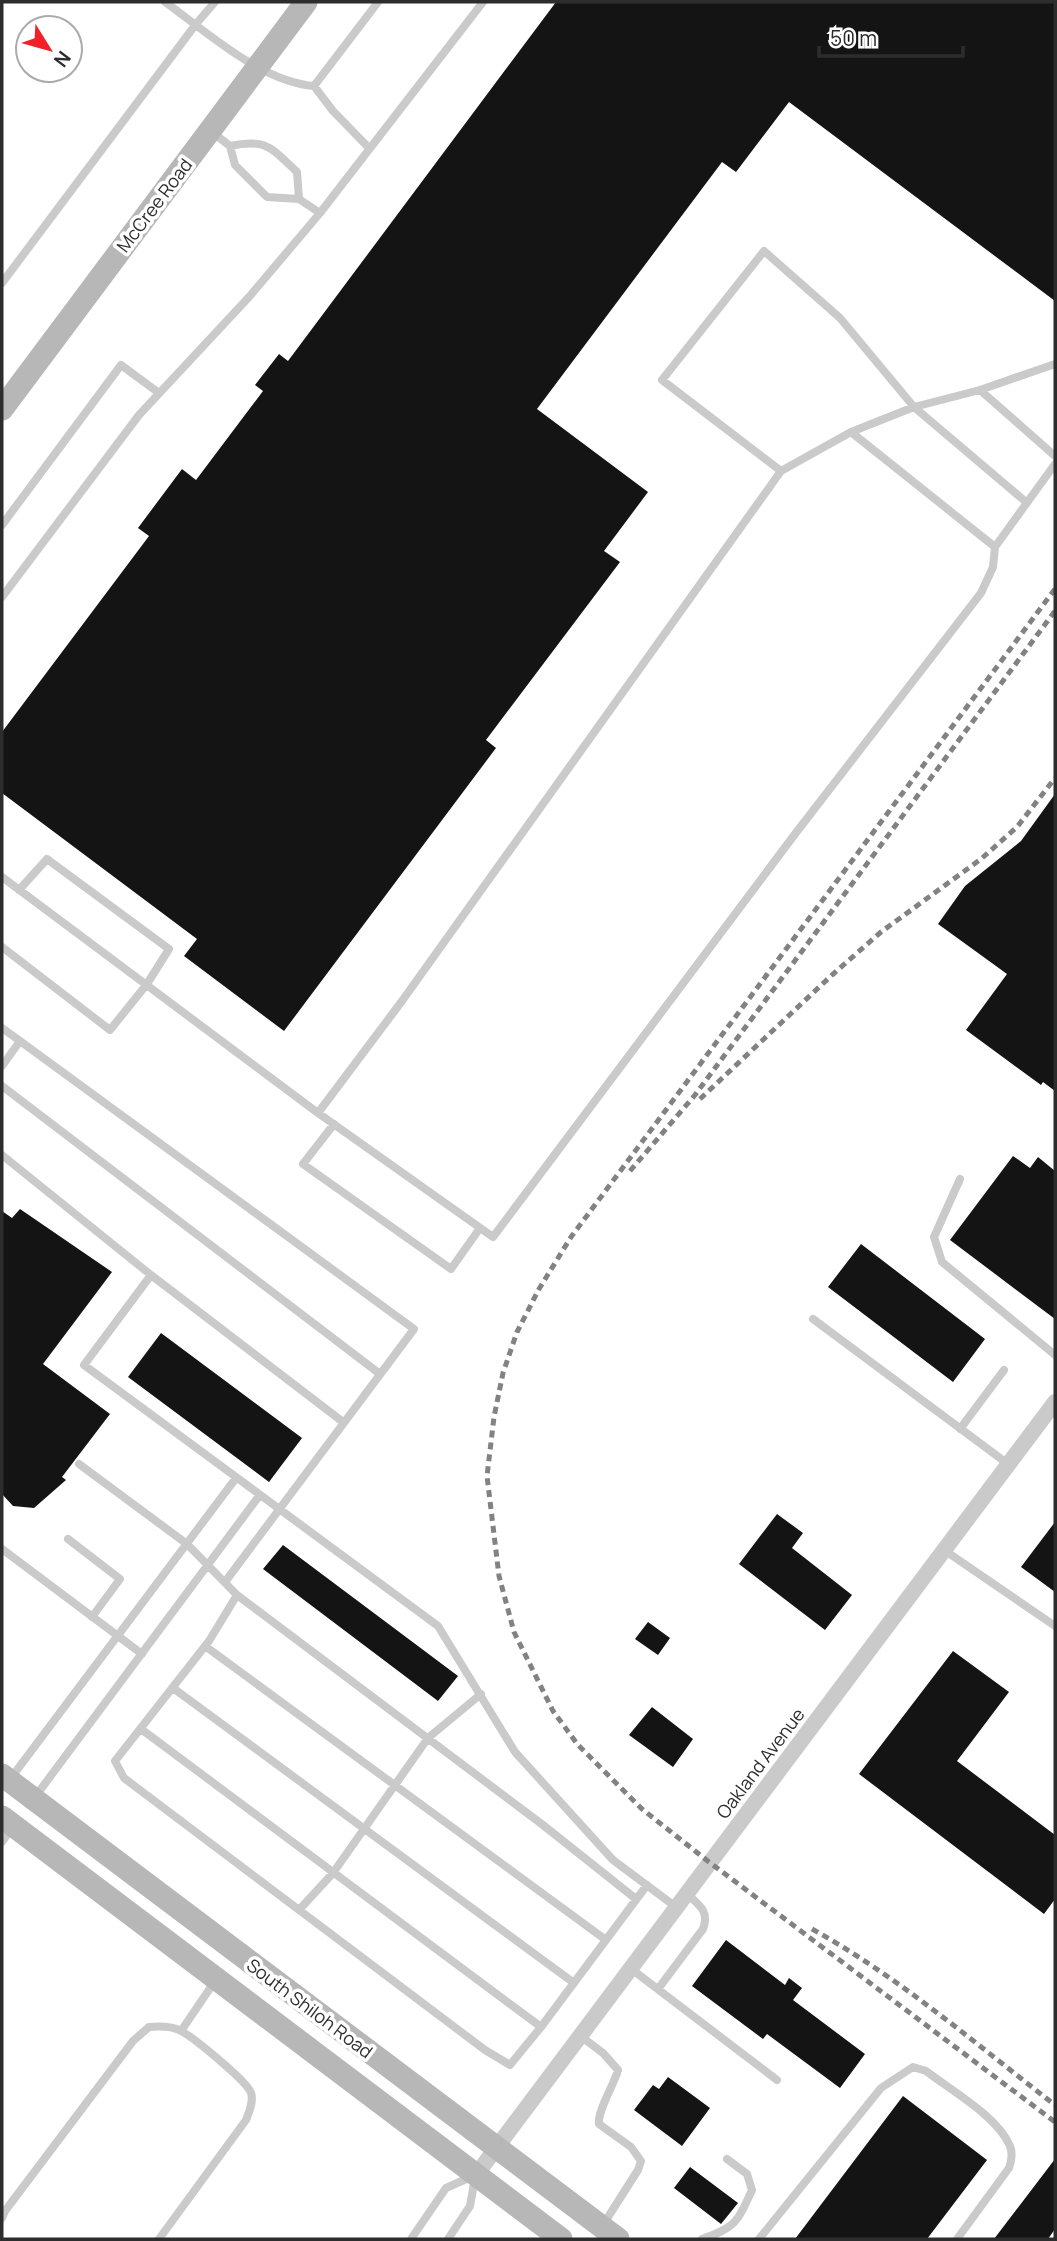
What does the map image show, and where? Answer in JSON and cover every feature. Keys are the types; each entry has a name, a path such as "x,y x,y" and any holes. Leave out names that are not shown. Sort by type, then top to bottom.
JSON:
{"main road":[{"name":"McCree Road","path":"2,409 306,2"},
{"name":"South Shiloh Road","path":"4,1782 34,1800 610,2233"},
{"path":"6,1829 34,1800"},
{"name":"South Shiloh Road","path":"6,1829 216,1980 561,2239"}],"street":[{"name":"Oakland Avenue","path":"476,2175 1055,1402"}],"lane":[{"path":"165,2 256,67 297,85 314,86 333,111 369,148"},
{"path":"2,283 215,2"},
{"path":"314,86 379,2"},
{"path":"2,597 139,415 248,297 320,213 483,2"},
{"path":"209,131 230,146 235,165 267,197 299,199 320,213"},
{"path":"230,146 252,141 271,148 297,172 299,199"},
{"path":"781,471 662,380 764,251 840,318 914,407 1026,502"},
{"path":"318,1113 402,1001 781,471 851,432 914,407 980,390 1055,364"},
{"path":"2,525 121,365 159,393"},
{"path":"980,390 1055,456"},
{"path":"851,432 995,547"},
{"path":"2,877 318,1113 492,1237 795,834 981,593 993,567 995,547 1055,464"},
{"path":"2,947 110,1030 169,949 47,859 19,890"},
{"path":"2,1028 414,1329 225,1582"},
{"path":"2,1066 20,1041"},
{"path":"2,1086 380,1374"},
{"path":"334,1124 303,1164 416,1245 451,1269 480,1228"},
{"path":"2,1155 151,1275 344,1422"},
{"path":"960,1179 934,1237 942,1262 1055,1355"},
{"path":"151,1275 84,1365 438,1626 515,1752 613,1860 676,1907"},
{"path":"813,1319 1009,1464"},
{"path":"960,1429 1004,1370"},
{"path":"79,1464 187,1544 237,1595 543,1825 636,1899"},
{"path":"4,1782 236,1478"},
{"path":"34,1800 259,1496"},
{"path":"68,1539 120,1579 92,1617"},
{"path":"2,1549 142,1654"},
{"path":"944,1550 1055,1626"},
{"path":"237,1595 205,1646 115,1761 124,1778 485,2050 510,2065 647,1885"},
{"path":"205,1646 606,1940"},
{"path":"173,1688 574,1983"},
{"path":"299,1910 333,1873 428,1738 481,1694"},
{"path":"141,1729 541,2027"},
{"path":"658,1989 703,1929 706,1919 704,1910 686,1893"},
{"path":"630,1968 777,2080"},
{"path":"181,2031 216,1980"},
{"path":"2,2218 134,2041 149,2027 164,2026 181,2031 238,2076 251,2092 251,2105 246,2120 159,2239"},
{"path":"579,2035 603,2053 618,2070 614,2085 598,2116 599,2124 631,2147 641,2161 610,2233"},
{"path":"759,2239 881,2088 913,2067 926,2071 990,2119 1011,2147 1009,2168 957,2239"},
{"path":"702,2239 730,2228 743,2210 752,2190 747,2174 727,2159"},
{"path":"411,2239 446,2188 476,2175"},
{"path":"448,2239 470,2206 476,2175"}],"building":[{"path":"556,2 1055,2 1055,301 789,102 736,172 722,162 537,409 648,492 604,551 620,562 486,740 496,748 284,1031 184,956 197,939 2,793 2,732 149,536 138,528 182,469 196,480 263,391 255,385 279,354 288,361"},
{"path":"1055,794 1055,1091 1043,1082 1041,1085 966,1030 1007,974 938,924 965,886 1021,841"},
{"path":"1013,1156 1030,1168 1038,1157 1055,1171 1055,1319 950,1240"},
{"path":"20,1209 112,1272 43,1364 110,1414 62,1477 66,1480 34,1508 13,1506 2,1494 2,1211 12,1218"},
{"path":"861,1244 985,1339 953,1382 828,1287"},
{"path":"161,1333 302,1438 269,1482 128,1377"},
{"path":"777,1514 803,1533 792,1548 852,1595 825,1630 739,1564"},
{"path":"1055,1522 1055,1592 1021,1567"},
{"path":"283,1545 458,1676 438,1701 263,1569"},
{"path":"648,1622 670,1638 658,1655 635,1639"},
{"path":"953,1651 1009,1692 957,1761 1055,1835 1055,1899 1044,1914 859,1774"},
{"path":"652,1707 693,1739 673,1767 629,1735"},
{"path":"726,1940 785,1985 789,1978 802,1988 793,2000 865,2054 840,2088 767,2034 763,2039 692,1986"},
{"path":"668,2077 710,2108 682,2146 634,2110 653,2085 659,2089"},
{"path":"903,2096 987,2160 927,2239 795,2239"},
{"path":"1055,2159 1055,2229 1048,2239 994,2239"},
{"path":"690,2167 738,2203 721,2224 674,2188"}],"railway":[{"path":"1055,589 571,1237 539,1289 517,1332 503,1373 494,1417 487,1476 499,1576 514,1632 553,1711 578,1745 642,1809 709,1862 1055,2122"},
{"path":"630,1171 695,1095 1055,611"},
{"path":"700,1099 881,932 981,859 1017,827 1055,778"},
{"path":"812,1929 907,1990 1055,2105"}]}
